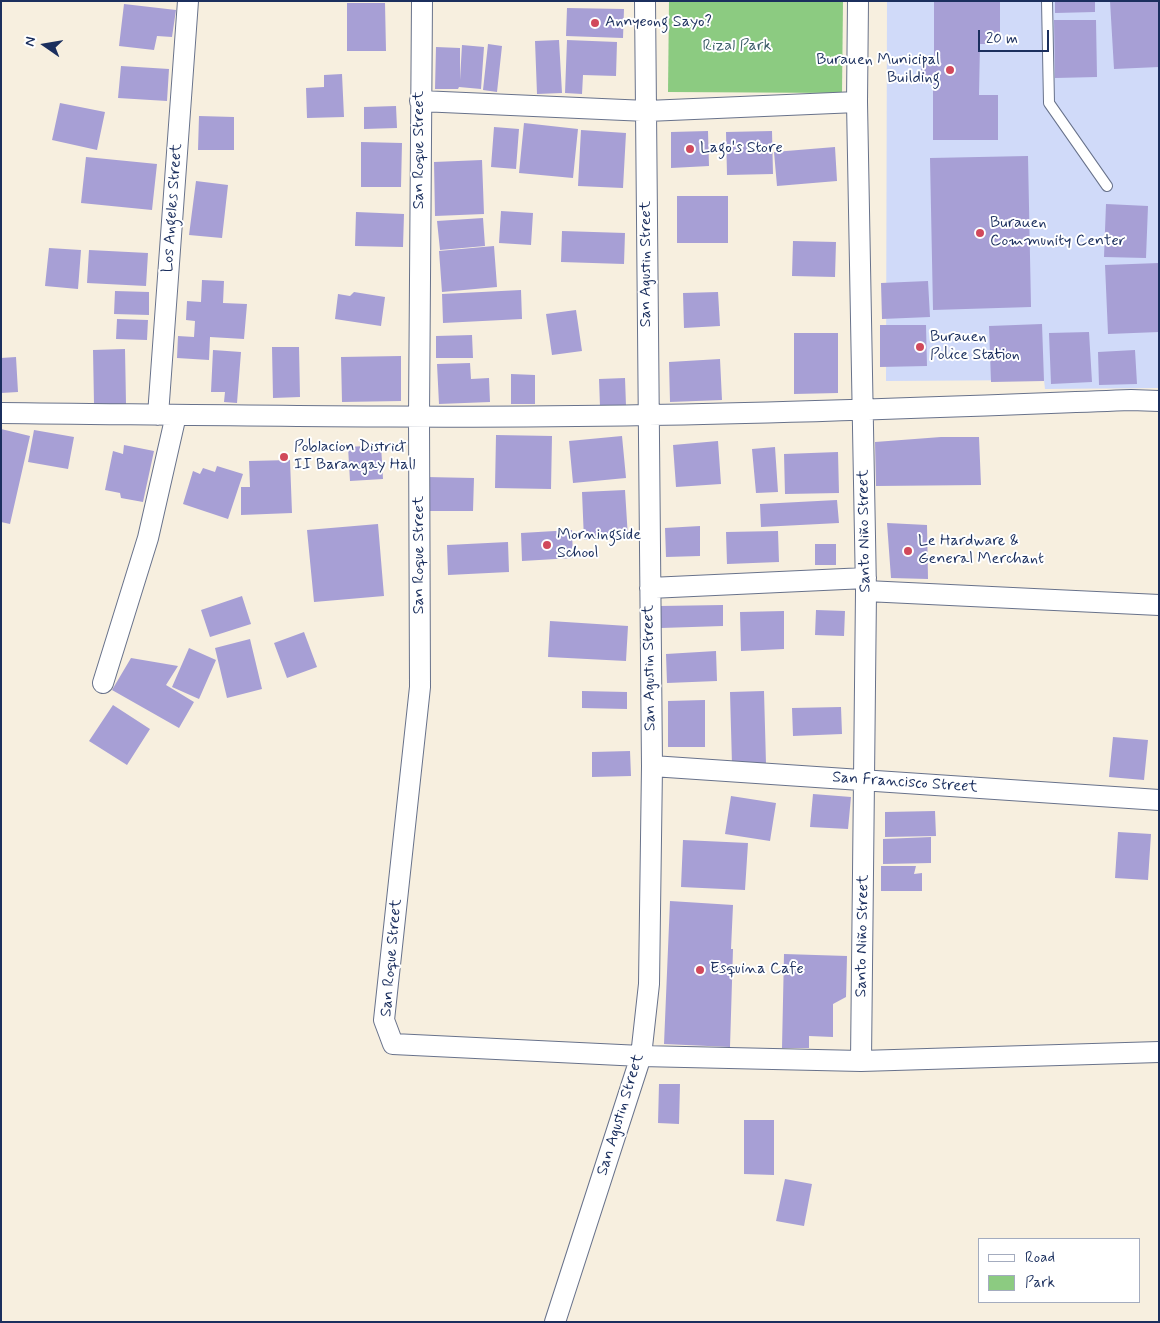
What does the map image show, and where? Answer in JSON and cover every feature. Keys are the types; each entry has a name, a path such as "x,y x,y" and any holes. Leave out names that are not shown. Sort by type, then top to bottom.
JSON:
{"street":[{"name":"Los Angeles Street","path":"103,682 148,538 167,415 188,1"},
{"name":"San Roque Street","path":"422,1 419,417 420,687 384,1020 393,1044 640,1056"},
{"name":"San Agustin Street","path":"555,1322 640,1056 649,984 652,766 645,1"},
{"name":"Santo Niño Street","path":"858,1 857,102 866,584 861,1061"},
{"path":"420,100 647,111 857,102"},
{"path":"1,413 419,417 648,415 863,410 1131,400 1159,401"},
{"path":"650,588 866,584 1159,605"},
{"name":"San Francisco Street","path":"652,766 1159,800"},
{"path":"640,1056 861,1061 1159,1052"}],"lane":[{"path":"1047,1 1049,103 1107,186"}],"shaded area":[{"path":"887,1 1159,1 1159,388 1045,389 1044,380 886,381"}],"green space":[{"name":"Rizal Park","path":"669,1 843,1 842,93 668,92"}],"building":[{"name":"Burauen Municipal Building","path":"934,1 1000,1 1000,44 980,44 979,95 998,95 998,140 933,140 933,84 921,84 921,55 934,56"},
{"path":"1055,1 1095,1 1095,12 1055,13"},
{"path":"1110,1 1159,1 1159,67 1114,69"},
{"path":"347,3 385,3 386,51 347,51"},
{"path":"124,4 176,10 172,37 157,36 154,50 119,46"},
{"name":"Annyeong Sayo?","path":"567,8 624,9 623,38 566,36"},
{"path":"1054,20 1096,20 1097,77 1055,78"},
{"path":"559,40 562,93 537,94 535,41"},
{"path":"567,40 617,42 616,76 583,75 582,94 565,93"},
{"path":"488,44 502,46 497,92 483,90"},
{"path":"462,45 484,47 481,89 459,87 458,89 435,89 436,47 460,48 460,80"},
{"path":"121,66 169,69 167,101 118,98"},
{"path":"342,74 344,117 307,118 306,88 324,87 324,75"},
{"path":"60,103 105,112 97,150 52,140"},
{"path":"396,106 397,128 364,129 364,107"},
{"path":"199,116 234,117 234,150 198,150"},
{"path":"524,123 578,129 573,178 519,173"},
{"path":"494,127 519,129 516,169 491,167"},
{"path":"581,130 626,133 623,188 578,186"},
{"name":"Lago's Store","path":"708,131 709,166 671,168 671,132"},
{"path":"772,131 773,174 727,175 726,132"},
{"path":"361,142 402,143 401,187 361,187"},
{"path":"835,147 837,181 777,186 774,152"},
{"name":"Burauen Community Center","path":"1028,156 1031,307 933,310 930,158"},
{"path":"86,157 157,164 152,210 81,203"},
{"path":"482,160 484,214 435,216 434,162"},
{"path":"196,181 228,185 222,238 189,235"},
{"path":"677,196 728,196 728,243 677,243"},
{"path":"1106,204 1148,206 1146,258 1104,257"},
{"path":"501,211 533,213 531,245 499,243"},
{"path":"356,212 404,214 403,247 355,246"},
{"path":"483,218 485,246 440,250 437,221"},
{"path":"562,231 625,233 624,264 561,262"},
{"path":"793,241 836,242 835,277 792,276"},
{"path":"494,246 497,287 442,292 439,251"},
{"path":"49,248 81,250 78,289 45,286"},
{"path":"89,250 148,253 146,286 87,283"},
{"path":"1159,263 1159,332 1108,334 1105,265"},
{"path":"202,280 224,281 223,303 247,304 244,339 210,337 209,360 177,358 178,336 194,337 195,321 186,320 187,301 201,302"},
{"path":"928,281 930,317 882,319 881,283"},
{"path":"521,290 522,319 443,323 442,294"},
{"path":"115,291 149,292 149,315 114,314"},
{"path":"354,292 385,297 381,326 335,319 338,294 350,296"},
{"path":"718,292 720,326 684,328 683,293"},
{"path":"576,310 582,351 552,355 546,314"},
{"path":"117,319 148,320 147,340 116,339"},
{"path":"1042,324 1044,381 991,382 989,326"},
{"path":"880,325 926,325 927,366 880,367"},
{"path":"1089,332 1092,382 1051,384 1049,333"},
{"path":"794,333 838,333 838,393 794,394"},
{"path":"472,335 473,358 436,358 436,336"},
{"path":"272,347 299,347 300,397 273,398"},
{"path":"125,349 126,404 94,404 93,350"},
{"path":"213,350 241,352 237,403 224,402 225,392 211,392"},
{"path":"1135,350 1137,384 1099,385 1098,352"},
{"path":"401,356 401,401 342,402 341,357"},
{"path":"16,357 18,392 1,393 1,358"},
{"path":"720,359 722,400 670,402 669,362"},
{"path":"470,363 471,379 489,378 490,402 439,404 437,364"},
{"path":"511,374 535,375 535,404 511,404"},
{"path":"625,378 626,406 600,407 599,379"},
{"path":"1,429 30,436 10,524 1,522"},
{"path":"34,430 74,437 68,469 28,462"},
{"path":"496,435 552,436 551,489 495,488"},
{"path":"622,436 626,478 573,483 569,441"},
{"path":"941,437 979,437 981,485 876,486 875,442"},
{"path":"718,441 721,484 676,487 673,445"},
{"path":"124,445 154,451 143,502 121,498 120,493 105,490 113,451 123,454"},
{"path":"381,445 383,479 350,481 348,447"},
{"path":"775,447 778,492 756,493 752,449"},
{"path":"838,452 839,493 785,494 784,454"},
{"path":"290,460 292,513 241,515 241,487 250,487 249,461"},
{"path":"217,466 243,474 228,519 183,504 193,471 200,474 203,468 215,472"},
{"path":"426,477 474,478 473,511 426,511"},
{"path":"625,490 628,538 584,540 582,492"},
{"path":"837,500 839,523 761,527 760,504"},
{"name":"Le Hardware & General Merchant","path":"887,523 927,525 928,579 891,578"},
{"path":"378,524 384,596 314,602 307,530"},
{"path":"700,526 700,556 666,557 665,528"},
{"name":"Morningside School","path":"572,530 573,558 522,561 521,533"},
{"path":"778,531 779,562 727,564 726,532"},
{"path":"508,542 509,572 448,575 447,545"},
{"path":"815,544 836,544 836,565 815,565"},
{"path":"242,596 251,624 210,637 201,610"},
{"path":"723,605 723,626 661,628 660,606"},
{"path":"816,610 845,611 844,636 815,635"},
{"path":"784,611 784,649 741,651 740,612"},
{"path":"550,621 628,626 626,661 548,657"},
{"path":"304,632 317,667 287,678 274,643"},
{"path":"250,639 262,689 227,698 215,648"},
{"path":"189,648 216,660 199,699 172,687"},
{"path":"716,651 717,681 667,683 666,654"},
{"path":"131,658 178,666 166,685 194,702 179,728 112,690"},
{"path":"582,691 627,692 627,709 582,708"},
{"path":"764,691 766,764 732,765 730,692"},
{"path":"705,700 705,747 668,747 668,701"},
{"path":"113,705 150,729 127,765 89,741"},
{"path":"841,707 842,734 793,736 792,708"},
{"path":"1113,737 1148,740 1144,780 1109,777"},
{"path":"630,751 631,776 592,777 592,752"},
{"path":"813,794 851,797 848,829 810,827"},
{"path":"731,796 776,803 770,841 725,834"},
{"path":"935,811 936,836 885,837 885,812"},
{"path":"1118,832 1151,834 1148,880 1115,878"},
{"path":"931,837 931,863 883,864 883,839"},
{"path":"683,840 748,843 745,890 681,887"},
{"path":"881,866 916,866 914,874 922,873 922,891 881,891"},
{"path":"670,901 733,905 730,1047 664,1044"},
{"path":"784,954 847,956 846,997 833,1004 833,1037 809,1036 809,1048 782,1048"},
{"path":"659,1084 680,1084 679,1124 658,1123"},
{"path":"744,1120 774,1120 774,1175 744,1174"},
{"path":"785,1179 812,1184 804,1226 776,1221"}],"place":[{"name":"Annyeong Sayo?","path":"595,23"},
{"name":"Burauen Municipal Building","path":"950,70"},
{"name":"Lago's Store","path":"690,149"},
{"name":"Burauen Community Center","path":"980,233"},
{"name":"Burauen Police Station","path":"920,347"},
{"name":"Poblacion District II Barangay Hall","path":"284,457"},
{"name":"Morningside School","path":"547,545"},
{"name":"Le Hardware & General Merchant","path":"908,551"},
{"name":"Esquina Cafe","path":"700,970"}]}
